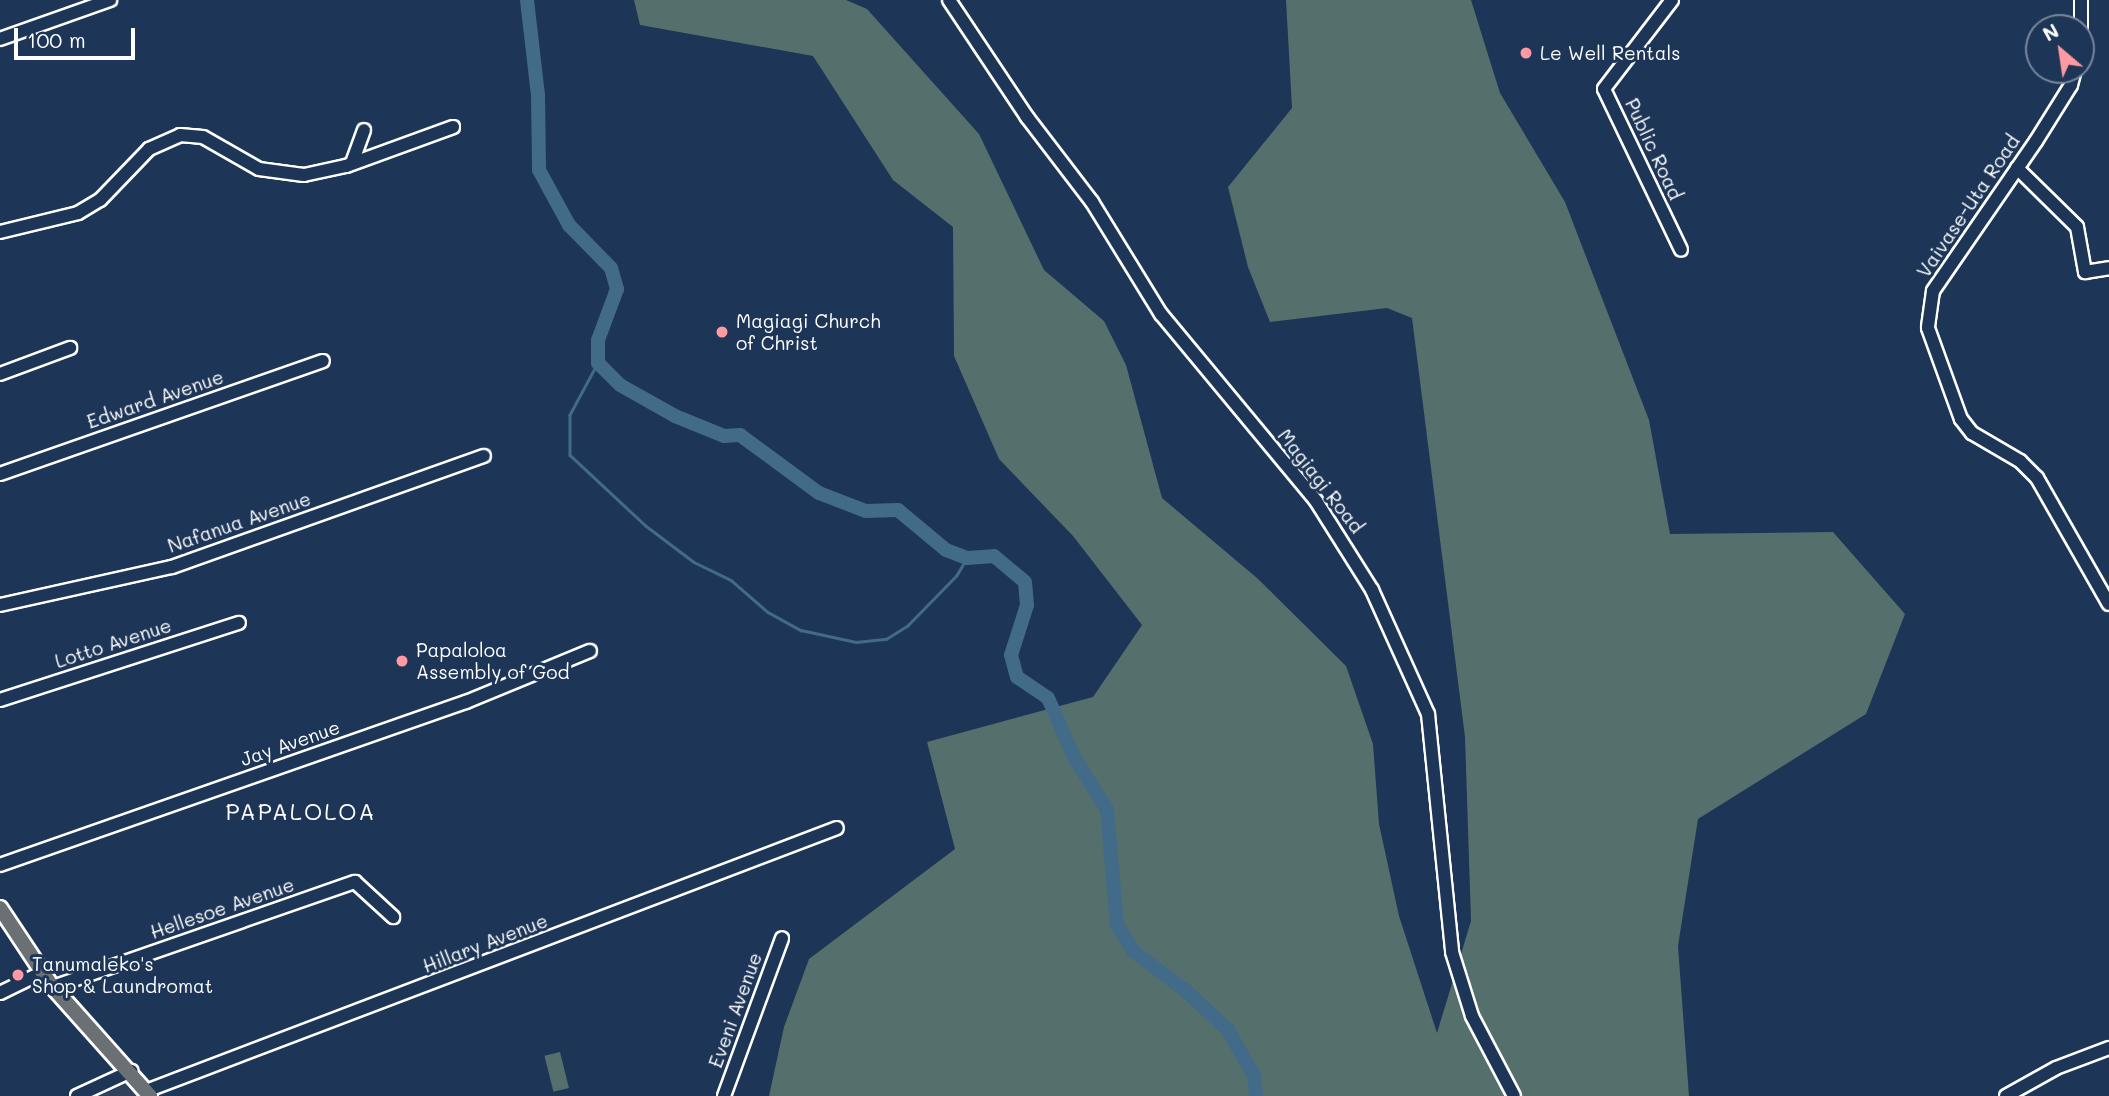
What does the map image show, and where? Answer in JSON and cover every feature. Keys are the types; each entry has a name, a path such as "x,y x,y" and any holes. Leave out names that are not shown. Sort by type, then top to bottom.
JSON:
{"main road":[{"path":"0,908 41,973 148,1093"}],"street":[{"path":"0,38 110,0"},
{"name":"Magiagi Road","path":"949,0 1027,117 1092,202 1161,314 1315,501 1372,590 1428,714 1452,952 1476,1026 1514,1096"},
{"name":"Public Road","path":"1672,0 1604,89 1681,250"},
{"name":"Vaivase-Uta Road","path":"2071,84 1933,291 1928,328 1961,419 1972,433 2020,461 2036,478 2109,604"},
{"path":"0,232 78,212 100,200 149,149 180,135 203,137 259,169 296,176 352,163 453,127"},
{"path":"352,163 364,130"},
{"path":"2017,168 2077,227 2085,272 2109,268"},
{"path":"0,374 70,348"},
{"name":"Edward Avenue","path":"0,474 323,361"},
{"name":"Nafanua Avenue","path":"0,605 172,567 484,456"},
{"name":"Lotto Avenue","path":"0,700 239,623"},
{"name":"Jay Avenue","path":"0,865 466,702 590,651"},
{"name":"Hillary Avenue","path":"148,1093 836,828"},
{"name":"Hellesoe Avenue","path":"53,987 355,882 393,917"},
{"name":"Eveni Avenue","path":"724,1096 782,937"},
{"path":"0,993 41,973"},
{"path":"2006,1096 2056,1068 2109,1048"},
{"path":"78,1096 131,1071"}],"shaded area":[{"path":"127,1083 136,1086 144,1096 99,1096"}],"green space":[{"path":"634,0 846,0 867,9 979,134 1044,270 1104,321 1126,365 1162,498 1257,578 1346,666 1373,744 1379,824 1399,916 1437,1033 1471,921 1465,737 1412,318 1387,308 1270,322 1248,267 1228,187 1292,108 1286,0 1471,0 1500,93 1565,202 1649,420 1670,534 1833,532 1905,614 1866,714 1698,819 1678,946 1689,1096 769,1096 784,1027 809,959 955,849 927,742 1093,697 1142,625 1073,536 999,459 954,356 953,227 893,180 813,56 640,25"},
{"path":"560,1052 569,1088 553,1092 544,1056"}],"waterway":[{"path":"527,0 538,95 539,170 569,225 611,268 617,289 598,340 598,363 620,385 675,416 724,436 740,435 819,493 866,511 898,510 946,550 967,558 994,556 1025,582 1027,605 1011,655 1017,677 1048,698 1075,759 1107,809 1117,925 1133,951 1185,990 1228,1030 1254,1076 1256,1096"},
{"path":"598,363 570,415 570,455 645,525 694,562 731,580 768,612 801,630 856,642 886,639 907,626 956,576 967,558"}],"place":[{"name":"Le Well Rentals","path":"1526,53"},
{"name":"Magiagi Church of Christ","path":"722,332"},
{"name":"Papaloloa Assembly of God","path":"402,661"},
{"name":"Tanumaleko's Shop & Laundromat","path":"18,975"}],"district":[{"name":"PAPALOLOA","path":"301,811"}]}
